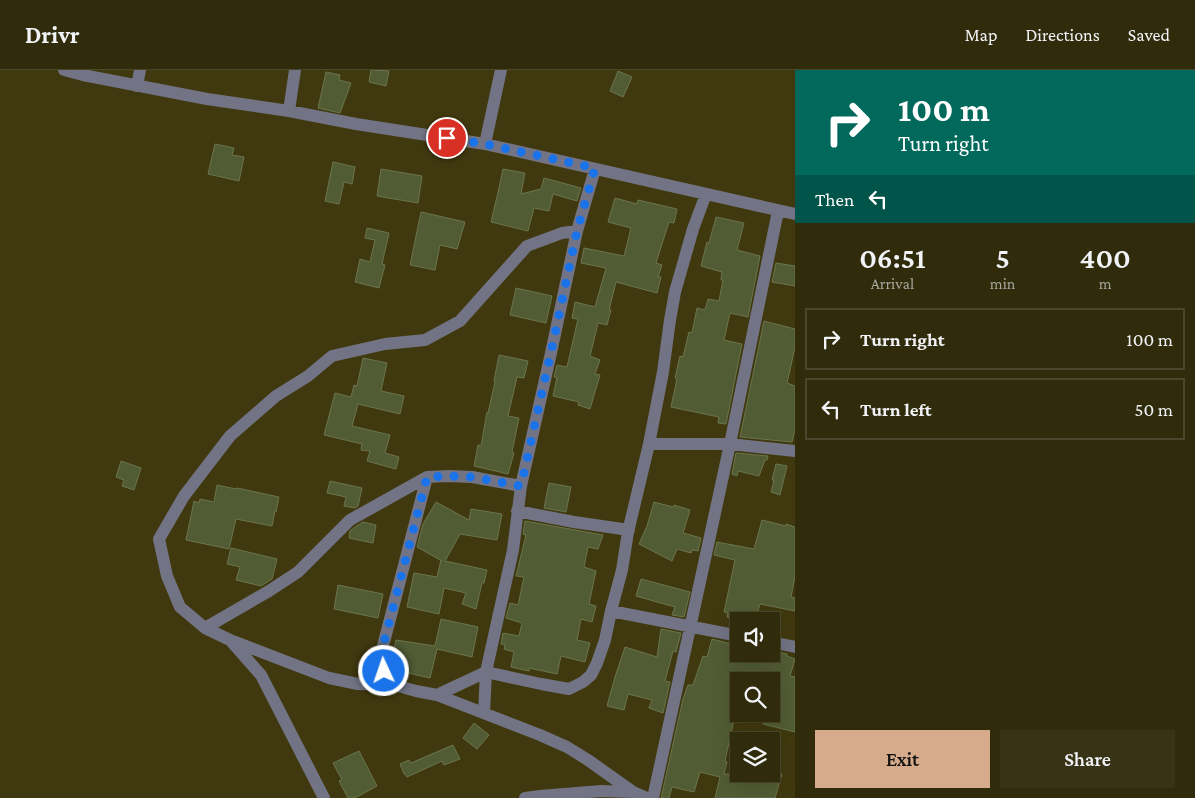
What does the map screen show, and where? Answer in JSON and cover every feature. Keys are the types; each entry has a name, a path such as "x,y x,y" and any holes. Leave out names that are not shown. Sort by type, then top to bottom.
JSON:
{"street":[{"path":"64,70 207,99 485,144 795,214"},
{"path":"137,86 140,70"},
{"path":"289,111 295,70"},
{"path":"485,144 501,70"},
{"path":"484,713 486,672 512,550 521,486 577,231 595,168"},
{"path":"437,695 486,672 569,689 583,682 591,675 605,640 622,570 663,372 676,292 693,229 706,194"},
{"path":"653,798 730,444 778,211"},
{"path":"577,231 562,233 527,246 460,321 425,340 385,344 332,356 308,376 276,396 230,436 184,496 159,539 167,576 180,607 205,628 230,640 329,678 358,684 395,685 437,695 484,713 567,747 633,792 647,798"},
{"path":"649,444 730,444 795,451"},
{"path":"205,628 298,572 350,520 427,477 472,477 521,486"},
{"path":"395,685 384,671 383,646 427,477"},
{"path":"517,511 629,530"},
{"path":"611,611 730,634"},
{"path":"230,640 260,675 324,798"},
{"path":"780,644 795,647"},
{"path":"525,798 602,791 633,792"}],"building":[{"path":"371,70 389,71 386,86 369,82"},
{"path":"618,71 632,77 623,97 610,91"},
{"path":"326,72 340,75 339,80 351,83 340,113 318,108"},
{"path":"215,144 234,148 232,155 244,157 239,181 208,174"},
{"path":"333,162 355,167 352,184 344,182 339,204 325,201"},
{"path":"381,169 422,176 418,203 377,196"},
{"path":"503,169 525,173 521,194 541,189 544,178 581,188 577,201 553,194 549,211 534,208 528,231 491,222"},
{"path":"615,198 637,204 638,200 677,209 674,223 669,222 656,263 662,265 658,277 661,277 657,293 616,282 607,325 598,323 590,356 600,360 595,374 600,375 590,409 578,405 579,402 553,396 557,377 554,377 557,365 567,367 578,319 572,318 575,302 595,307 606,268 581,263 584,248 624,256 631,228 608,222"},
{"path":"421,212 465,222 457,249 440,245 435,270 410,265"},
{"path":"716,217 744,223 737,250 760,256 748,317 730,313 724,340 742,344 726,424 718,423 719,417 671,407 680,356 683,357 689,332 692,333 697,308 705,310 708,299 719,301 723,280 721,280 722,272 701,266"},
{"path":"367,228 389,233 382,264 385,265 379,288 355,282 360,259 370,262 375,240 365,238"},
{"path":"776,263 795,266 795,286 772,282"},
{"path":"516,288 552,296 546,323 510,315"},
{"path":"764,321 795,329 795,347 787,383 795,386 795,430 792,442 740,437"},
{"path":"499,355 528,361 524,378 517,377 508,416 519,418 512,452 514,453 508,474 474,466 478,445 481,446"},
{"path":"363,358 387,363 381,391 404,396 400,414 358,404 352,426 390,435 385,453 399,457 396,469 367,461 370,451 361,450 362,444 324,435 335,393 351,397 354,385 357,386"},
{"path":"736,453 768,456 759,476 738,471 737,476 732,474"},
{"path":"121,461 141,468 134,490 122,486 124,480 116,477"},
{"path":"776,464 787,466 780,495 771,492"},
{"path":"330,481 362,488 358,506 355,508 344,506 346,497 327,493"},
{"path":"549,483 571,487 566,512 544,508"},
{"path":"217,485 279,497 272,526 236,519 229,549 186,540 194,501 199,503 200,499 214,502"},
{"path":"436,502 469,520 471,509 502,514 497,540 460,534 445,561 487,570 476,609 462,604 466,593 444,588 439,614 407,607 414,573 437,577 441,560 417,547 423,524"},
{"path":"654,502 690,510 683,533 701,538 698,551 692,550 691,553 677,549 672,561 639,544"},
{"path":"762,520 795,527 795,576 791,597 795,598 795,611 760,604 758,612 730,612 730,618 727,617 728,613 724,612 735,560 714,555 717,542 754,549"},
{"path":"525,521 603,535 598,549 588,547 584,567 596,571 589,604 596,606 592,622 581,619 577,640 590,643 585,662 561,656 557,674 529,668 529,671 511,667 514,652 504,649 505,645 501,644 503,633 519,636 522,623 506,618 510,603 518,605 524,577 516,576 526,535 523,534"},
{"path":"363,522 376,525 373,543 349,538 350,531"},
{"path":"231,548 277,559 272,579 261,586 236,580 240,567 227,564"},
{"path":"641,579 690,592 684,617 672,615 675,607 636,596"},
{"path":"338,585 383,594 378,618 334,609"},
{"path":"441,619 478,627 472,657 437,649 430,678 404,672 403,676 397,675 392,668 396,640 435,646"},
{"path":"661,629 681,633 676,652 673,651 665,681 670,682 663,713 649,708 652,700 628,694 624,710 607,706 625,647 657,657"},
{"path":"712,639 730,644 730,662 780,662 780,653 787,654 787,656 795,659 790,676 795,677 795,732 763,724 763,722 780,722 780,672 730,672 730,722 733,722 730,732 724,774 730,774 730,782 780,782 775,798 715,798 720,777 700,772 694,792 672,787 669,798 661,798 683,699 688,685 693,685 703,656 707,657"},
{"path":"474,723 489,735 477,749 463,738"},
{"path":"453,745 460,759 444,765 442,761 407,777 404,774 400,764 409,760 411,763"},
{"path":"359,751 377,786 355,798 348,798 339,781 342,780 333,763"}],"route":[{"path":"384,671 383,646 427,477 472,477 521,486 577,231 595,168 485,144 447,138"}]}
